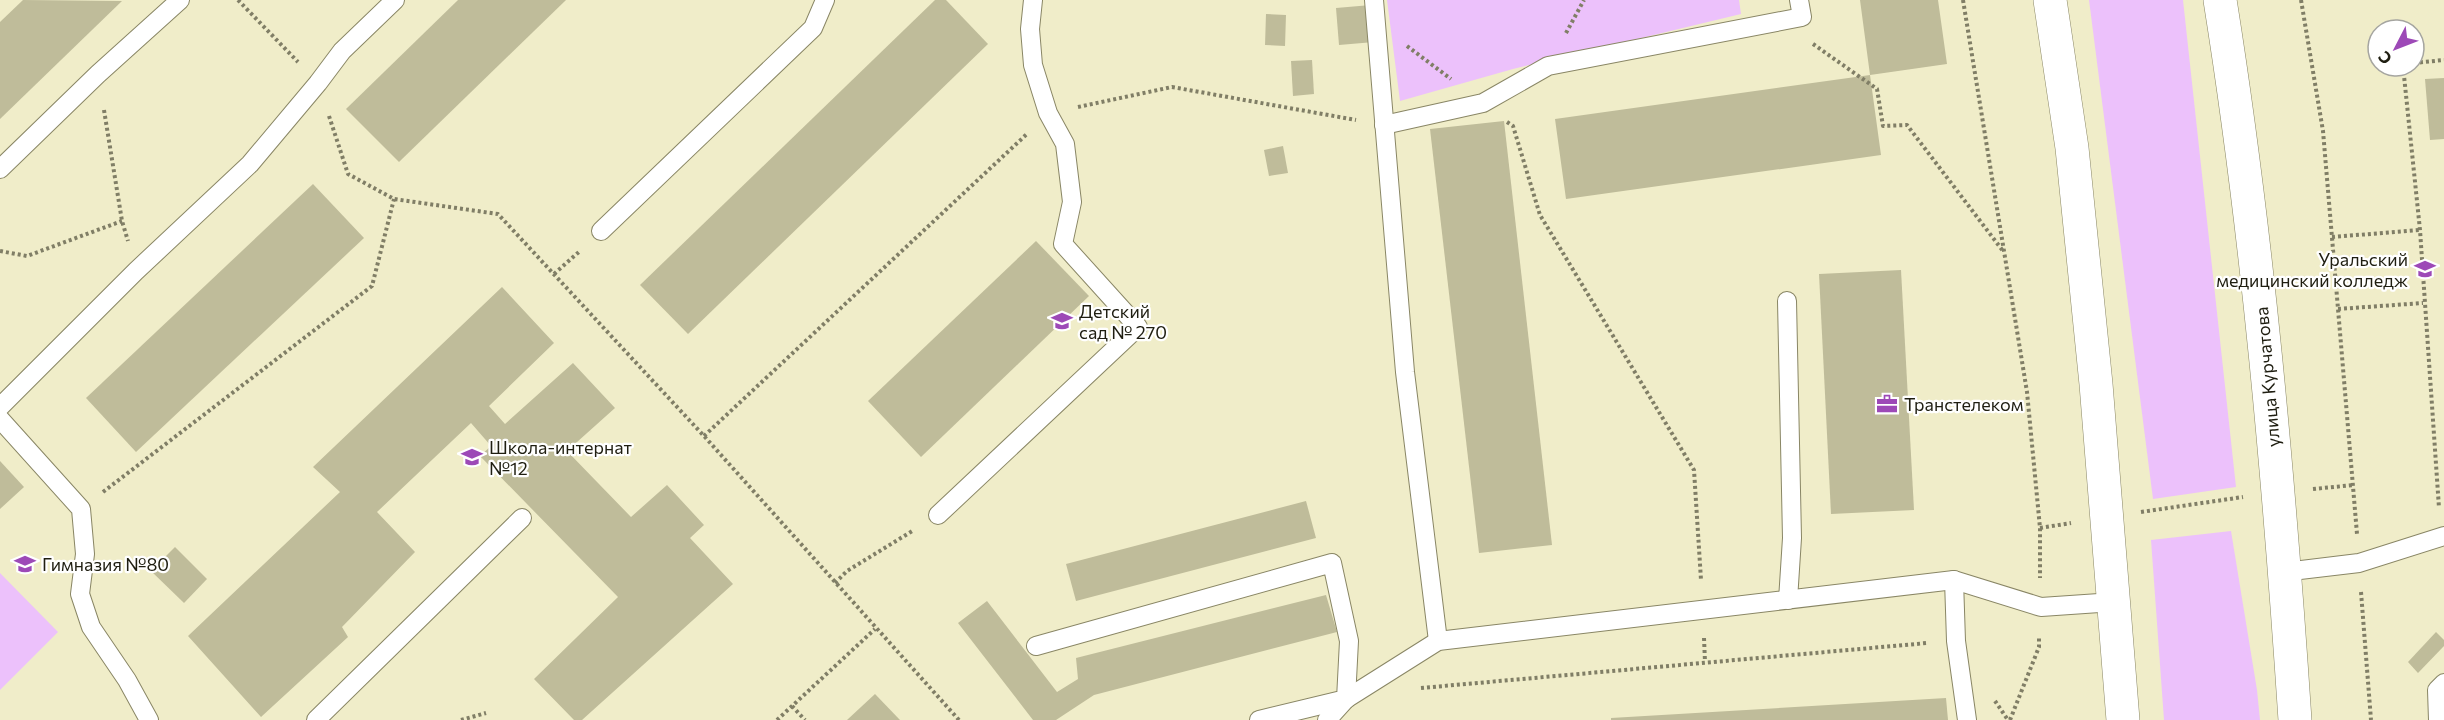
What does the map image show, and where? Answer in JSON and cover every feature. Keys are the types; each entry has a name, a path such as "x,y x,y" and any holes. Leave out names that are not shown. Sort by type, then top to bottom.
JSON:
{"main road":[{"path":"2050,0 2072,148 2096,384 2123,720"},
{"name":"улица Курчатова","path":"2220,0 2255,258 2278,492 2295,720"}],"lane":[{"path":"0,169 98,74 180,0"},
{"path":"0,407 136,271 250,164 342,51 395,0"},
{"path":"601,231 813,28 825,0"},
{"path":"938,516 1138,327 1063,244 1072,202 1065,144 1048,113 1033,65 1030,29 1033,0"},
{"path":"1374,0 1404,372 1438,641"},
{"path":"1384,125 1483,103 1548,66 1802,17 1799,0"},
{"path":"1787,301 1792,538 1788,600"},
{"path":"0,419 81,509 85,554 80,594 91,627 127,680 149,720"},
{"path":"316,720 522,518"},
{"path":"2284,572 2359,563 2442,536"},
{"path":"1036,646 1332,564 1348,641 1346,699"},
{"path":"1954,580 1956,641 1967,720"},
{"path":"1327,720 1346,699 1438,641 1954,580 2041,607 2114,602"},
{"path":"2438,720 2437,690 2444,683"},
{"path":"1259,720 1346,699"}],"path":[{"path":"238,0 318,83 348,174 394,199 498,214 704,436 959,720"},
{"path":"1963,0 2027,392 2040,528 2041,607 2038,647 2009,720"},
{"path":"2301,0 2323,131 2354,485 2371,720"},
{"path":"1782,21 1876,89 1883,126 1907,125 2004,253"},
{"path":"1376,22 1513,126 1540,215 1694,470 1705,662"},
{"path":"2426,62 2444,60"},
{"path":"98,74 122,220 136,271"},
{"path":"2404,78 2420,230 2423,303 2442,536"},
{"path":"704,436 1048,113 1172,87 1384,125"},
{"path":"81,509 372,286 394,199"},
{"path":"0,251 27,256 122,220"},
{"path":"2332,237 2420,230"},
{"path":"554,274 601,231"},
{"path":"2338,309 2423,303"},
{"path":"2040,528 2278,492 2354,485"},
{"path":"835,583 847,571 938,516"},
{"path":"777,720 875,629"},
{"path":"1410,690 1956,641"},
{"path":"1995,700 2009,720"},
{"path":"792,706 805,720"},
{"path":"461,720 486,713"}],"shaded area":[{"path":"1387,0 1739,0 1741,14 1513,69 1400,101"},
{"path":"2089,0 2183,0 2236,487 2153,499"},
{"path":"2231,531 2260,720 2164,720 2151,540"},
{"path":"0,573 58,632 0,690"}],"building":[{"path":"23,0 122,1 0,119 0,22"},
{"path":"458,0 566,0 399,162 346,109"},
{"path":"935,0 946,0 988,44 688,334 640,285"},
{"path":"1860,0 1938,0 1947,64 1870,75"},
{"path":"1371,5 1374,42 1339,45 1336,8"},
{"path":"1266,14 1286,15 1285,46 1265,45"},
{"path":"1312,60 1314,94 1293,96 1291,61"},
{"path":"1870,75 1881,155 1566,199 1555,119"},
{"path":"2444,78 2444,139 2430,140 2425,79"},
{"path":"1504,121 1552,545 1479,553 1430,129"},
{"path":"1283,146 1288,173 1269,176 1264,150"},
{"path":"313,184 364,238 136,452 86,398"},
{"path":"1036,241 1089,296 921,457 868,401"},
{"path":"1901,270 1914,510 1831,514 1819,274"},
{"path":"502,287 554,343 489,406 505,424 573,363 615,408 567,451 631,517 667,485 704,525 690,538 733,584 582,720 574,720 534,679 618,597 480,456 491,446 471,423 377,512 415,552 342,627 348,637 261,717 188,636 340,492 313,467"},
{"path":"0,461 24,487 0,509"},
{"path":"1306,501 1316,538 1076,601 1066,564"},
{"path":"175,547 207,579 184,603 151,571"},
{"path":"1326,595 1337,632 1094,695 1056,720 1033,720 958,623 987,601 1057,692 1078,679 1076,658"},
{"path":"2436,632 2444,640 2444,646 2418,673 2408,662"},
{"path":"875,694 900,720 847,720"},
{"path":"1946,698 1948,720 1611,720 1611,718"}],"place":[{"name":"Уральский медицинский колледж","path":"2425,269"},
{"name":"Детский сад № 270","path":"1062,321"},
{"name":"Транстелеком","path":"1887,404"},
{"name":"Школа-интернат №12","path":"472,457"},
{"name":"Гимназия №80","path":"25,564"}]}
